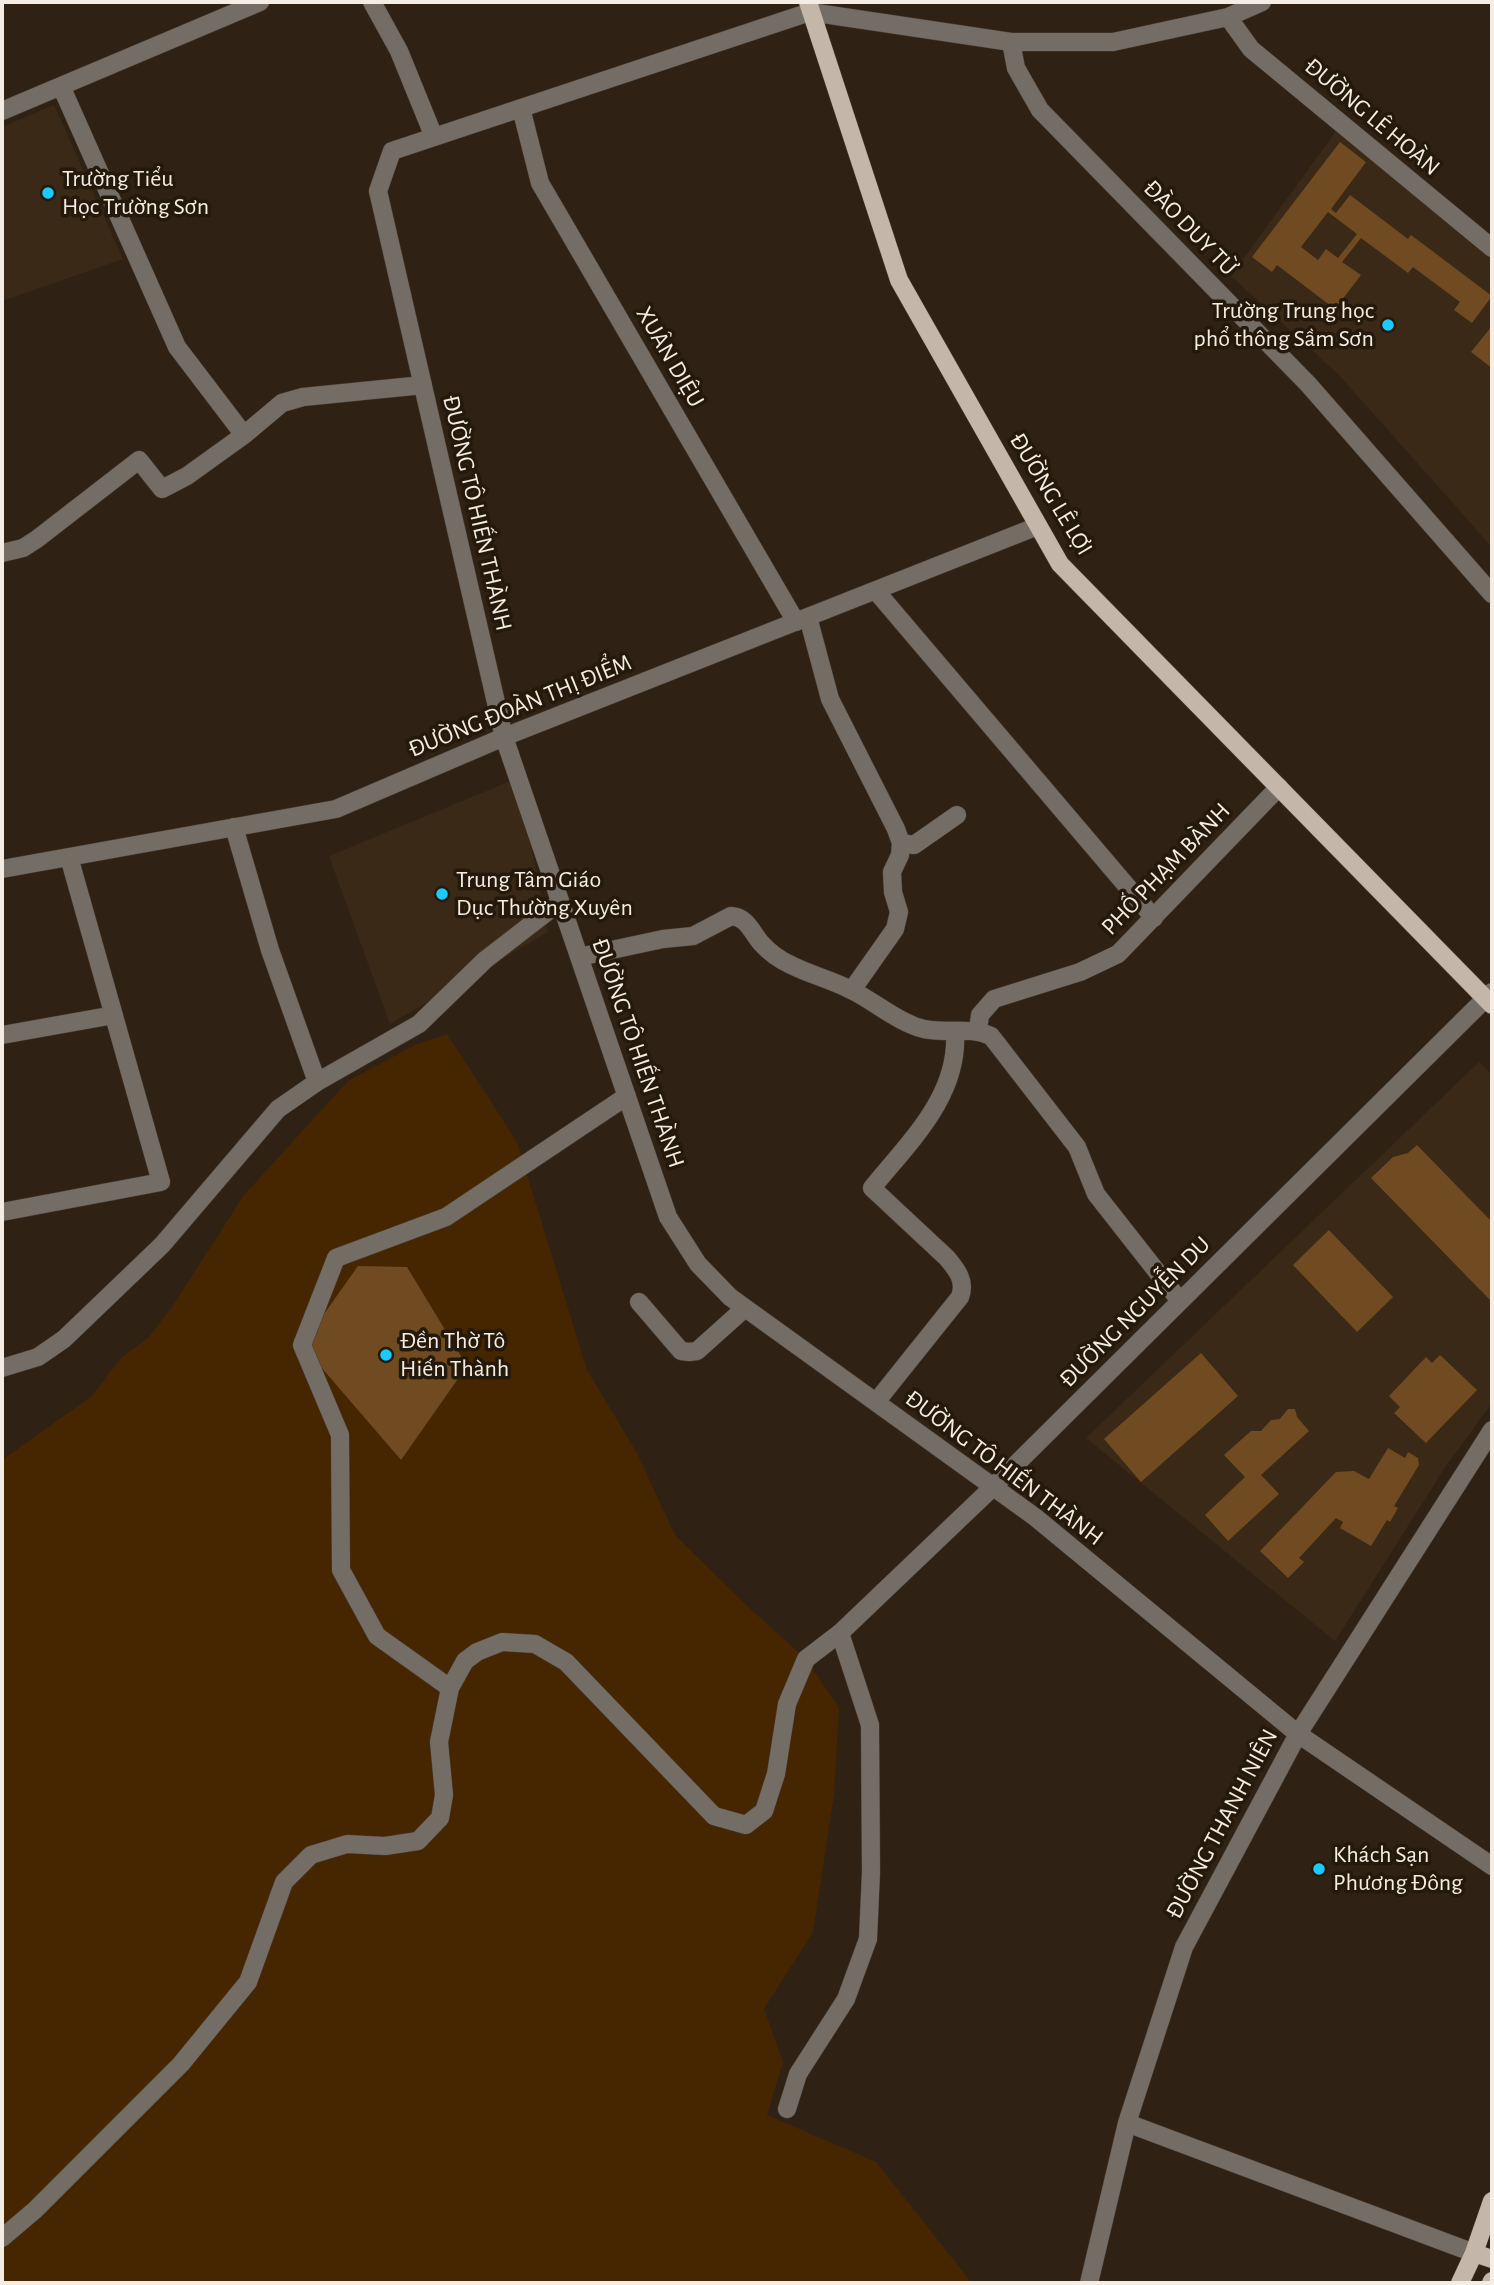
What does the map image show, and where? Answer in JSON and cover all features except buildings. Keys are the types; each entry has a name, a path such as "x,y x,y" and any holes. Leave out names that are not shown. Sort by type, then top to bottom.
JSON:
{"main road":[{"name":"ĐƯỜNG LÊ LỢI","path":"809,7 900,279 1060,564 1490,998"},
{"path":"1460,2283 1474,2253 1492,2201"},
{"path":"1474,2253 1492,2259"}],"street":[{"path":"2,111 260,2"},
{"path":"372,2 399,51 434,137"},
{"path":"809,7 1011,42 1113,42 1228,17 1262,2"},
{"name":"ĐƯỜNG TÔ HIẾN THÀNH","path":"809,7 392,151 378,191 504,737 668,1217 698,1264 730,1297 1045,1525 1298,1734 1492,1866"},
{"name":"ĐƯỜNG LÊ HOÀN","path":"1228,17 1251,49 1492,248"},
{"name":"ĐÀO DUY TỪ","path":"1011,42 1016,68 1040,110 1308,384 1492,594"},
{"path":"61,86 177,347 244,435"},
{"name":"XUÂN DIỆU","path":"521,108 540,183 802,620 831,699 901,843"},
{"path":"2,553 23,548 37,539 139,460 162,489 187,476 244,435 282,403 303,397 423,385"},
{"name":"ĐƯỜNG ĐOÀN THỊ ĐIỂM","path":"2,869 336,808 504,737 1038,526"},
{"path":"876,591 1154,918"},
{"name":"PHỐ PHẠM BÀNH","path":"978,1030 980,1015 994,999 1080,972 1118,954 1279,787"},
{"path":"852,990 895,929 899,912 893,892 892,872 900,855 901,843 914,845 957,815"},
{"path":"234,827 271,950 317,1082"},
{"path":"2,1212 161,1182 69,857"},
{"path":"2,1368 38,1357 64,1339 162,1245 278,1109 317,1082 419,1024 485,960 560,902"},
{"path":"579,957 663,939 693,936 730,916 737,916 743,918 762,944 782,961 852,990 904,1022 937,1032 978,1030 990,1036 1077,1147 1096,1194 1180,1301"},
{"name":"ĐƯỜNG NGUYỄN DU","path":"450,1688 465,1661 477,1652 502,1642 535,1644 566,1662 714,1816 746,1825 764,1811 776,1774 787,1704 806,1658 840,1633 993,1487 1490,998"},
{"path":"2,1035 114,1015"},
{"path":"876,1402 962,1291 963,1284 957,1270 947,1258 872,1188 938,1105 954,1063 955,1031"},
{"path":"2,2238 35,2210 181,2064 248,1982 284,1882 311,1855 347,1844 385,1846 418,1840 440,1818 444,1795 439,1742 450,1688 377,1636 341,1570 340,1435 303,1345 336,1258 446,1217 627,1096"},
{"path":"639,1302 681,1351 689,1352 697,1351 745,1308"},
{"name":"ĐƯỜNG THANH NIÊN","path":"1089,2283 1128,2123 1184,1947 1298,1734 1492,1430"},
{"path":"787,2109 798,2074 846,1999 868,1938 871,1872 870,1725 840,1633"},
{"path":"1128,2123 1474,2253"}],"shaded area":[{"name":"Trường Tiểu Học Trường Sơn","path":"54,105 123,259 2,301 2,127"},
{"name":"Trường Trung học phổ thông Sầm Sơn","path":"1336,131 1492,258 1491,546 1338,374 1231,276"},
{"name":"Trung Tâm Giáo Dục Thường Xuyên","path":"518,778 548,932 390,1024 329,856"},
{"path":"447,1034 517,1142 587,1370 637,1453 675,1535 806,1659 839,1708 834,1795 813,1932 764,2009 783,2062 767,2115 876,2162 972,2283 2,2283 2,1460 92,1396 121,1358 148,1338 172,1307 244,1195 348,1081 415,1045"},
{"path":"1479,1062 1492,1075 1492,1403 1446,1466 1335,1641 1086,1438"}],"place":[{"name":"Trường Tiểu Học Trường Sơn","path":"48,193"},
{"name":"Trường Trung học phổ thông Sầm Sơn","path":"1388,325"},
{"name":"Trung Tâm Giáo Dục Thường Xuyên","path":"442,894"},
{"name":"Đền Thờ Tô Hiến Thành","path":"386,1355"},
{"name":"Khách Sạn Phương Đông","path":"1319,1869"}]}
